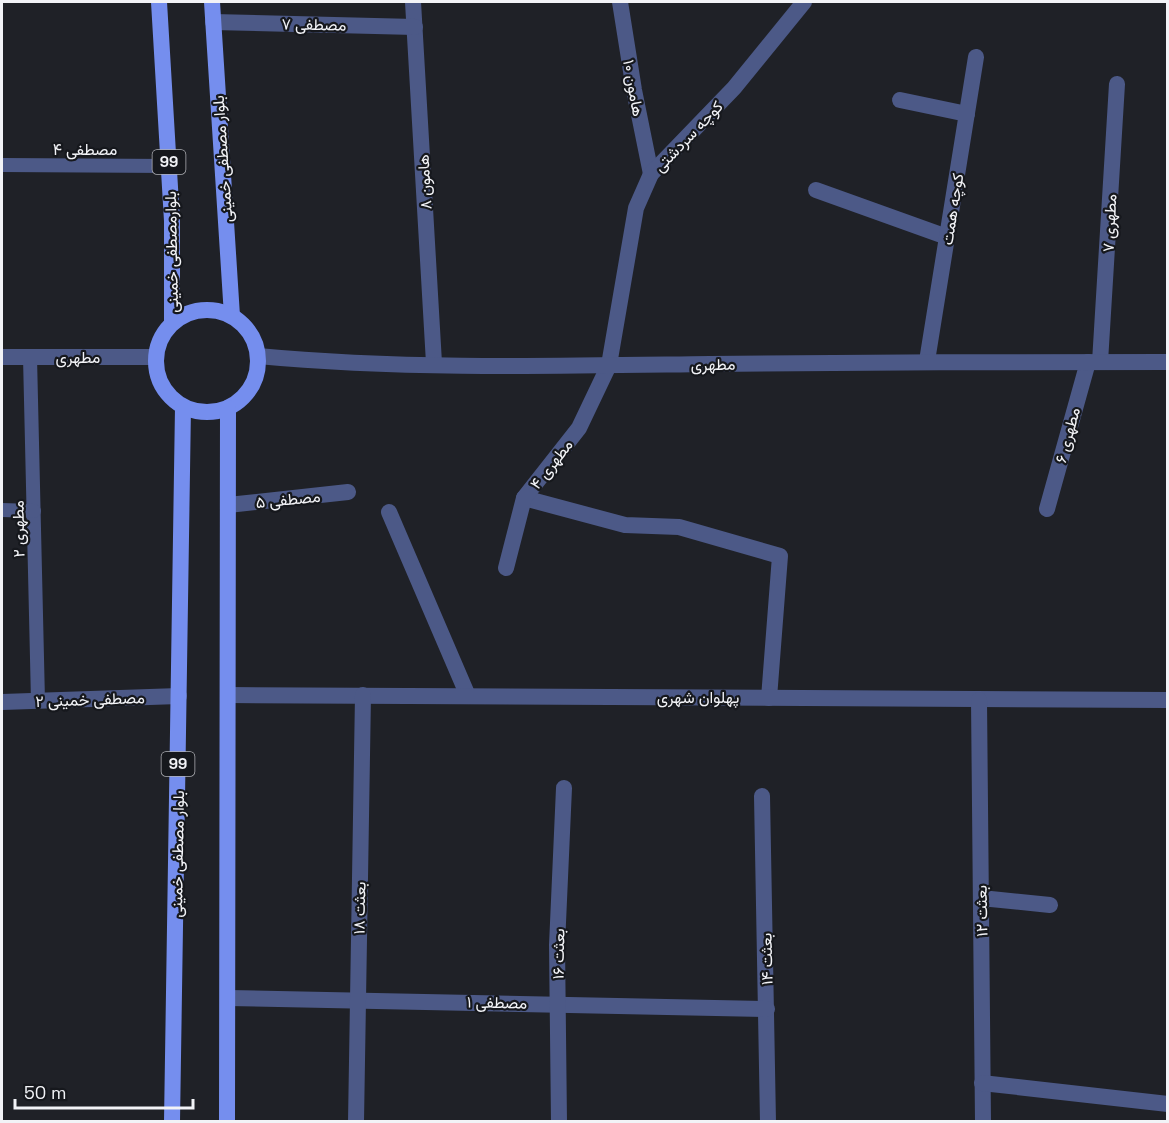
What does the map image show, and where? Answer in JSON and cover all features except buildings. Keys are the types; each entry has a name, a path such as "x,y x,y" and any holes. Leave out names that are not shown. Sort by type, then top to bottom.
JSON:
{"main road":[{"name":"بلوارمصطفی خمینی","path":"159,2 169,166 172,323"},
{"name":"بلوار مصطفی خمینی","path":"212,2 232,316"},
{"path":"201,310 217,311 232,316 245,327 254,340 258,356 257,372 252,387 228,408 205,412 183,407 171,398 156,373 155,357 158,345 172,323 186,314 201,310"},
{"name":"بلوار مصطفی خمینی","path":"172,1122 183,407"},
{"path":"227,1122 228,408"}],"street":[{"name":"هامون ۸","path":"413,2 434,363"},
{"name":"هامون ۱۰","path":"621,2 634,90 651,174"},
{"name":"کوچه سردشتی","path":"609,365 636,208 651,174 734,88 804,2"},
{"name":"مصطفی ۷","path":"213,22 415,27"},
{"name":"کوچه همت","path":"927,361 976,57"},
{"name":"مطهری ۷","path":"1094,362 1117,84"},
{"path":"900,100 967,114"},
{"path":"816,190 947,237"},
{"name":"مطهری","path":"258,356 323,362 609,365 927,361 1167,362"},
{"name":"مطهری","path":"2,357 155,357"},
{"name":"مطهری ۶","path":"1047,509 1094,362"},
{"name":"مطهری ۴","path":"506,568 524,498 579,428 609,365"},
{"name":"مصطفی ۵","path":"228,505 348,492"},
{"path":"524,498 625,525 679,527 780,556 769,698"},
{"path":"389,512 468,696"},
{"name":"پهلوان شهری","path":"228,694 1167,700"},
{"name":"بعثت ۱۸","path":"356,1122 363,695"},
{"name":"مصطفی خمینی ۲","path":"2,702 179,696"},
{"name":"بعثت ۱۲","path":"979,700 983,1122"},
{"name":"بعثت ۱۶","path":"559,1122 557,1003 564,788"},
{"name":"بعثت ۱۴","path":"762,796 768,1122"},
{"path":"981,898 1050,905"},
{"name":"مصطفی ۱","path":"228,998 767,1009"},
{"path":"982,1083 1167,1104"}],"lane":[{"name":"مصطفی ۴","path":"2,165 169,166"},
{"name":"مطهری ۲","path":"30,357 38,701"},
{"path":"2,510 34,511"}]}
